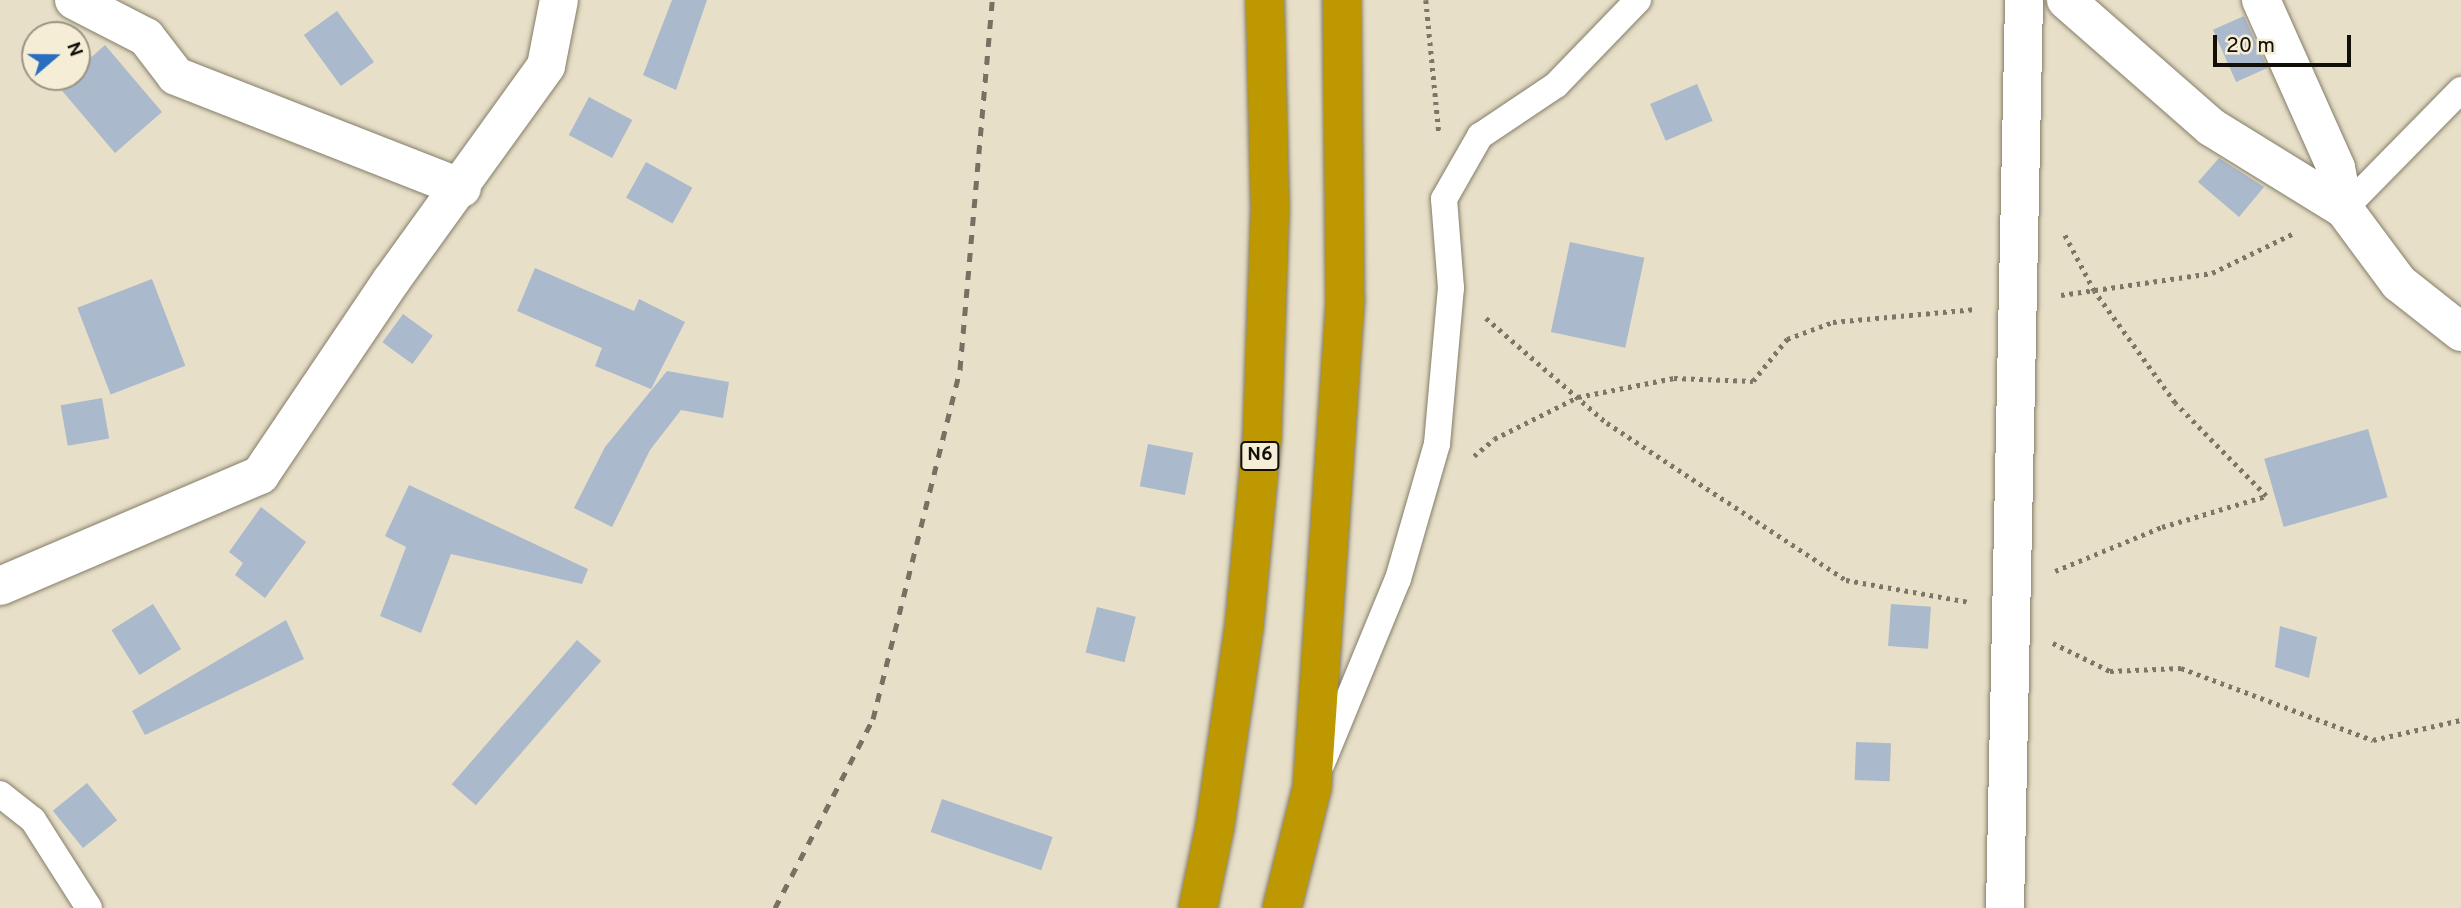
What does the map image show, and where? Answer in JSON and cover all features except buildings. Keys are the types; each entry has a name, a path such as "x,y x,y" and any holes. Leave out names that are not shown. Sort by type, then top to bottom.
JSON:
{"highway":[{"name":"N6","path":"1198,908 1215,826 1244,628 1262,438 1270,208 1265,0"},
{"path":"1282,908 1312,788 1345,299 1342,0"}],"street":[{"path":"74,0 146,37 176,76 462,188"},
{"path":"0,586 260,475 391,281 462,188 546,66 559,0"},
{"path":"2005,908 2024,0"},
{"path":"2066,0 2211,127 2344,209 2399,283 2461,332"},
{"path":"2261,0 2336,168 2344,209"}],"lane":[{"path":"1312,788 1398,579 1437,444 1451,288 1444,199 1479,136 1556,85 1638,0"},
{"path":"2344,209 2461,90"},
{"path":"0,794 33,820 89,908"}],"path":[{"path":"1426,0 1444,199"},
{"path":"2011,606 2162,527 2266,496 2175,403 2094,291 2057,220"},
{"path":"1451,288 1607,422 1846,580 2011,606 2110,671 2181,668 2373,740 2461,720"},
{"path":"1420,503 1494,439 1578,397 1674,378 1753,381"}],"railway":[{"path":"775,908 873,719 960,369 992,0"}]}
